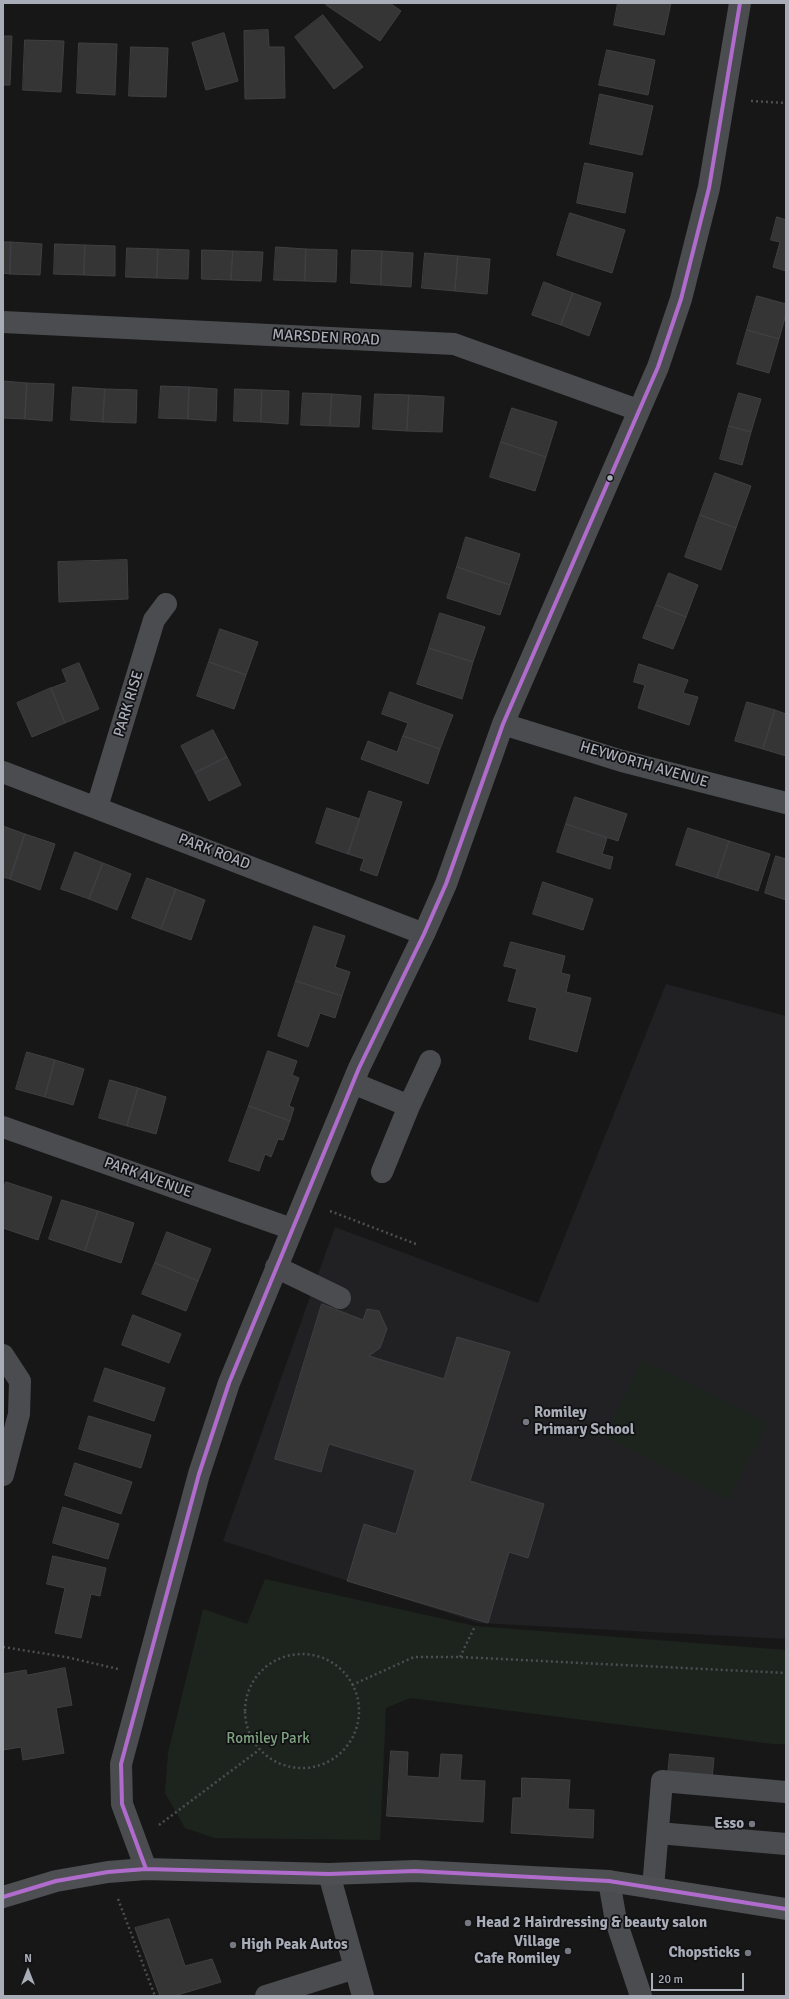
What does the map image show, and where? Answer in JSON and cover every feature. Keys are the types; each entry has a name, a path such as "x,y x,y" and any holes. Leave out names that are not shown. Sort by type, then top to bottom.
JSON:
{"main road":[{"path":"3,1897 56,1881 108,1872 146,1869 330,1874 415,1871 609,1881 786,1909"}],"street":[{"path":"146,1869 135,1844 122,1804 121,1764 199,1474 229,1383 303,1200 353,1083 424,934 446,884 503,724 638,410 658,367 681,299 709,188 740,3"},
{"name":"MARSDEN ROAD","path":"3,322 454,344 638,410"},
{"name":"PARK RISE","path":"98,807 154,620 166,604"},
{"name":"HEYWORTH AVENUE","path":"503,724 622,761 786,804"},
{"name":"PARK ROAD","path":"3,772 98,807 424,934"},
{"path":"382,1172 409,1106 430,1061"},
{"path":"353,1083 409,1106"},
{"name":"PARK AVENUE","path":"3,1126 292,1229"},
{"path":"276,1267 340,1298"},
{"path":"3,1355 20,1381 20,1414 3,1475"},
{"path":"653,1888 662,1781 786,1792"},
{"path":"658,1833 786,1844"},
{"path":"330,1874 363,1996"},
{"path":"609,1881 616,1921 641,1996"},
{"path":"266,1996 355,1968"}],"path":[{"path":"724,98 786,103"},
{"path":"303,1200 416,1244"},
{"path":"460,1656 476,1626"},
{"path":"3,1648 66,1657 144,1675"},
{"path":"306,1654 324,1659 341,1670 352,1685 358,1702 358,1720 352,1738 341,1753 326,1763 309,1768 290,1767 273,1761 259,1750 248,1733 244,1714 246,1695 255,1678 269,1664 286,1656 306,1654"},
{"path":"352,1685 414,1656 460,1656 786,1673"},
{"path":"135,1844 175,1811 259,1750"},
{"path":"108,1872 155,1996"}],"shaded area":[{"name":"Romiley Primary School","path":"666,984 786,1016 786,1639 479,1623 223,1541 335,1227 538,1303"}],"green space":[{"path":"643,1360 768,1423 729,1500 604,1436"},
{"name":"Romiley Park","path":"265,1579 475,1626 786,1650 786,1744 773,1744 410,1698 386,1708 380,1840 214,1838 185,1828 165,1793 168,1753 203,1609 247,1624"}],"building":[{"path":"327,3 390,3 401,11 380,41 326,5"},
{"path":"618,3 671,3 664,35 614,25"},
{"path":"323,15 363,67 334,89 295,37"},
{"path":"268,30 269,47 284,47 285,98 245,99 244,31"},
{"path":"224,33 238,81 206,90 192,43"},
{"path":"3,36 12,36 10,85 3,85"},
{"path":"25,40 64,41 61,92 23,90"},
{"path":"79,43 117,44 115,95 77,93"},
{"path":"131,47 168,48 166,97 129,96"},
{"path":"607,50 655,60 648,95 599,85"},
{"path":"600,94 653,106 642,155 590,144"},
{"path":"585,163 633,173 625,213 577,203"},
{"path":"570,213 625,230 612,273 557,255"},
{"path":"777,217 786,220 786,271 773,267 780,242 771,240"},
{"path":"3,242 11,242 10,274 3,273"},
{"path":"11,242 42,244 40,275 10,274"},
{"path":"55,244 85,245 84,275 54,274"},
{"path":"85,245 115,246 115,276 84,275"},
{"path":"276,247 306,249 305,281 274,280"},
{"path":"127,248 158,249 157,278 126,277"},
{"path":"158,249 189,250 188,279 157,278"},
{"path":"306,249 337,250 336,282 305,281"},
{"path":"202,250 233,251 231,280 202,279"},
{"path":"352,250 382,251 381,285 351,283"},
{"path":"233,251 263,252 261,281 231,280"},
{"path":"382,251 413,253 411,287 381,285"},
{"path":"425,253 458,256 455,291 422,288"},
{"path":"458,256 490,259 487,294 455,291"},
{"path":"544,282 573,293 561,325 532,315"},
{"path":"573,293 601,303 589,336 561,325"},
{"path":"757,296 786,304 786,314 779,339 747,330"},
{"path":"747,330 779,339 769,373 737,364"},
{"path":"3,381 27,383 25,419 3,418"},
{"path":"27,383 54,384 52,421 25,419"},
{"path":"161,386 189,387 188,419 159,418"},
{"path":"73,387 105,389 103,422 71,420"},
{"path":"189,387 217,389 216,421 188,419"},
{"path":"105,389 137,390 136,423 103,422"},
{"path":"235,389 262,390 261,422 234,421"},
{"path":"262,390 289,391 288,424 261,422"},
{"path":"303,393 332,394 330,426 301,425"},
{"path":"739,393 761,399 751,432 729,426"},
{"path":"332,394 361,396 359,427 330,426"},
{"path":"375,394 409,395 407,431 373,429"},
{"path":"409,395 444,397 442,432 407,431"},
{"path":"512,408 557,422 546,457 501,442"},
{"path":"729,426 751,432 742,465 720,459"},
{"path":"501,442 546,457 535,491 490,477"},
{"path":"715,473 751,486 736,528 700,515"},
{"path":"700,515 736,528 721,570 685,557"},
{"path":"466,537 520,554 510,585 457,567"},
{"path":"127,560 128,599 59,602 58,562"},
{"path":"457,567 510,585 500,615 447,598"},
{"path":"669,573 698,585 686,617 656,605"},
{"path":"656,605 686,617 673,649 643,638"},
{"path":"440,613 485,627 473,662 429,648"},
{"path":"220,629 258,642 246,675 209,662"},
{"path":"429,648 473,662 462,699 417,684"},
{"path":"209,662 246,675 234,709 197,696"},
{"path":"79,663 99,709 65,723 51,688 67,682 62,670"},
{"path":"639,664 688,680 683,693 698,697 689,725 638,708 645,685 634,682"},
{"path":"51,688 65,723 32,737 17,703"},
{"path":"390,692 453,715 440,749 403,736 408,723 382,714"},
{"path":"747,702 775,710 763,749 735,741"},
{"path":"775,710 786,714 786,756 763,749"},
{"path":"213,730 227,757 195,773 181,746"},
{"path":"403,736 440,749 428,784 361,759 368,741 397,752"},
{"path":"227,757 241,785 209,801 195,773"},
{"path":"369,791 402,802 377,876 360,870 364,859 348,854"},
{"path":"575,797 627,814 618,841 566,824"},
{"path":"327,808 360,819 348,854 316,843"},
{"path":"566,824 607,838 602,854 613,857 610,869 557,852"},
{"path":"3,826 25,834 10,879 3,877"},
{"path":"688,828 729,841 717,878 676,865"},
{"path":"25,834 55,844 40,890 10,879"},
{"path":"729,841 770,854 758,891 717,878"},
{"path":"75,852 103,863 89,899 61,889"},
{"path":"776,856 786,859 786,900 765,893"},
{"path":"103,863 131,874 117,910 89,899"},
{"path":"147,878 176,889 161,929 132,918"},
{"path":"543,882 593,899 583,930 533,914"},
{"path":"176,889 205,900 191,940 161,929"},
{"path":"314,926 345,936 335,967 350,972 342,996 296,981"},
{"path":"511,942 565,956 561,973 570,975 566,992 591,998 577,1052 529,1039 537,1008 508,1001 517,969 504,966"},
{"path":"296,981 342,996 335,1018 320,1013 308,1047 278,1036"},
{"path":"268,1051 297,1061 292,1075 299,1078 289,1106 294,1108 290,1121 249,1106"},
{"path":"27,1052 55,1060 45,1097 16,1089"},
{"path":"55,1060 84,1069 73,1105 45,1097"},
{"path":"110,1080 138,1088 127,1126 99,1118"},
{"path":"138,1088 166,1097 156,1134 127,1126"},
{"path":"249,1106 290,1121 283,1140 278,1139 271,1157 265,1154 259,1171 229,1161"},
{"path":"6,1182 52,1197 38,1240 3,1228 3,1190"},
{"path":"62,1200 98,1211 85,1251 49,1239"},
{"path":"98,1211 134,1223 121,1263 85,1251"},
{"path":"167,1232 211,1249 198,1281 155,1263"},
{"path":"155,1263 198,1281 186,1311 142,1294"},
{"path":"322,1304 363,1320 367,1309 379,1311 387,1329 380,1348 369,1356 444,1379 457,1337 510,1352 470,1481 544,1504 528,1558 509,1552 488,1623 347,1581 364,1524 396,1534 415,1470 329,1444 321,1472 275,1459"},
{"path":"133,1315 181,1334 169,1363 122,1345"},
{"path":"105,1368 165,1388 154,1421 94,1401"},
{"path":"89,1416 151,1435 141,1468 79,1449"},
{"path":"75,1463 132,1482 121,1514 65,1495"},
{"path":"63,1507 119,1524 108,1559 53,1543"},
{"path":"53,1556 106,1568 100,1596 91,1594 81,1638 55,1633 65,1588 47,1584"},
{"path":"65,1668 72,1705 56,1708 64,1753 23,1760 21,1747 3,1750 3,1674 26,1670 27,1675"},
{"path":"391,1751 408,1752 407,1776 439,1778 441,1754 462,1755 460,1780 485,1781 483,1822 387,1816"},
{"path":"670,1754 714,1758 712,1779 668,1775"},
{"path":"522,1778 570,1780 568,1809 594,1810 593,1838 511,1833 513,1798 521,1798"},
{"path":"169,1919 185,1966 212,1959 221,1982 174,1996 160,1996 135,1928"}],"transit line":[{"path":"146,1869 122,1804 121,1764 199,1474 229,1383 359,1068 424,934 446,884 503,724 658,367 681,299 709,188 740,3"},
{"path":"3,1897 56,1881 108,1872 146,1869 329,1874 415,1871 609,1881 786,1909"}],"place":[{"name":"Romiley Primary School","path":"526,1422"},
{"name":"Esso","path":"752,1824"},
{"name":"Head 2 Hairdressing & beauty salon","path":"468,1923"},
{"name":"High Peak Autos","path":"233,1945"},
{"name":"Village Cafe Romiley","path":"568,1951"},
{"name":"Chopsticks","path":"748,1953"}]}
